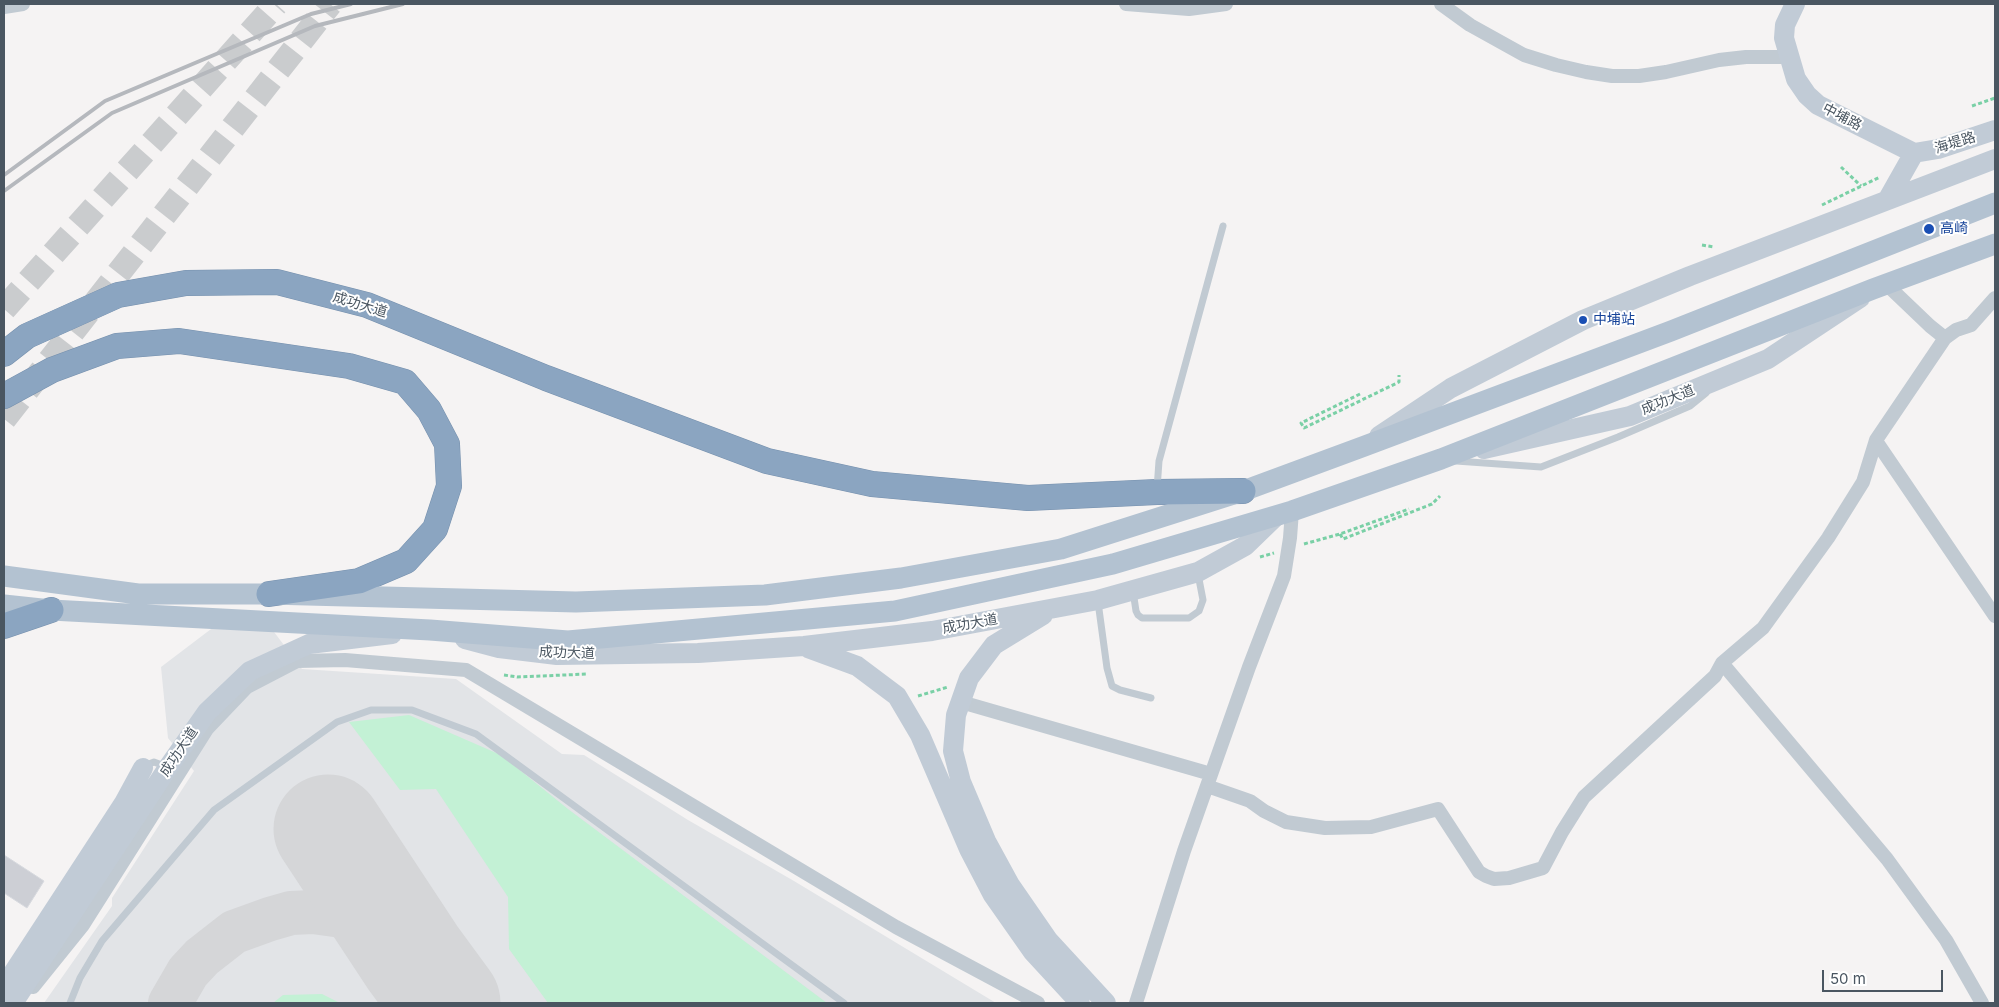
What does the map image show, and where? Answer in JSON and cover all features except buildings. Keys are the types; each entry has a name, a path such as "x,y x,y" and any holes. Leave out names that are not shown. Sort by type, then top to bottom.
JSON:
{"highway":[{"name":"成功大道","path":"4,354 27,336 118,295 186,283 277,282 367,305 546,378 767,460 872,484 1028,498 1157,492 1243,491"},
{"path":"4,396 52,370 116,346 179,341 349,366 405,382 429,410 447,444 449,486 435,529 406,561 359,581 269,594"},
{"path":"4,626 51,610"}],"main road":[{"name":"中埔路","path":"1795,4 1785,24 1784,38 1796,79 1807,95 1818,105 1912,158"},
{"name":"海堤路","path":"1912,158 1995,130"},
{"path":"1888,199 1912,158"},
{"path":"1362,447 1451,388 1560,330 1690,276 1790,239 1995,158"},
{"path":"4,576 138,594 269,594 576,602 765,595 901,578 1061,549 1243,491 1362,447 1671,331 1995,203"},
{"path":"4,605 51,610 430,630 568,641 895,611 1113,564 1284,514 1441,459 1880,286 1995,244"},
{"name":"成功大道","path":"1441,459 1630,416 1768,359 1880,286"},
{"name":"成功大道","path":"13,1003 207,712 250,671 309,644 430,630 499,648 556,655 698,653 804,646 932,631 1098,600 1198,572 1245,546 1284,514"},
{"path":"1054,609 994,645 956,694 954,751 961,782 986,840 1010,885 1048,940 1106,1003"},
{"path":"804,646 857,666 897,696 920,735 969,849 993,895 1034,952 1080,1003"},
{"name":"成功大道","path":"4,987 124,803 143,768"}],"street":[{"path":"4,7 23,4"},
{"path":"1126,4 1189,9 1226,4"},
{"path":"1440,4 1470,25 1524,55 1586,72 1612,76 1639,76 1719,60 1746,57 1788,57"},
{"path":"1880,286 1945,338"},
{"path":"956,694 1209,780 1286,822 1324,828 1371,828 1438,809 1459,838 1479,872 1494,879 1509,878 1542,868 1584,797 1715,676 1722,663 1763,628 1828,538 1863,482 1876,441 1945,338 1956,330 1971,325 1995,298"},
{"path":"1876,441 1995,616"},
{"path":"1136,1003 1184,851 1249,666 1284,576 1290,538 1284,514"},
{"path":"20,1003 83,925 207,729 247,686 297,661 345,660 466,670 896,926 1038,1003"},
{"path":"1722,663 1887,859 1946,940 1982,1003"}],"lane":[{"path":"1157,492 1159,460 1223,226"},
{"path":"1441,459 1542,468 1690,406 1733,374"},
{"path":"1133,590 1136,611 1142,618 1189,618 1199,611 1202,600 1198,572"},
{"path":"1098,600 1107,668 1112,686 1150,698"},
{"path":"70,1003 80,978 102,941 214,810 337,722 372,710 412,710 476,734 844,1003"},
{"path":"143,768 151,762 159,763 164,767 165,774"}],"path":[{"path":"1972,106 1995,98"},
{"path":"1816,208 1912,158"},
{"path":"1841,167 1861,186"},
{"path":"1702,245 1718,247"},
{"path":"1360,394 1301,423 1304,428 1400,382 1399,375"},
{"path":"1409,509 1340,534 1343,539 1432,504 1440,496"},
{"path":"500,674 517,676 591,674"},
{"path":"900,702 956,694"}],"shaded area":[{"path":"219,623 268,624 302,669 456,679 562,754 584,755 688,820 794,881 996,1003 44,1003 112,906 112,898 194,771 168,738 161,667"}],"green space":[{"path":"409,715 501,755 568,809 827,1003 548,1003 509,949 508,897 436,789 400,790 349,722"},
{"path":"322,994 340,1003 273,1003 283,995"}],"taxiway":[{"path":"170,1003 188,972 202,957 234,932 291,913 313,912 349,917 372,925 393,937 413,958 446,1003"}],"runway":[{"path":"328,829 413,958 446,1003"}],"tunnel":[{"path":"4,309 276,4"},
{"path":"4,419 330,4"}],"railway":[{"path":"4,175 105,101 311,14 351,4"},
{"path":"4,191 112,113 315,26 403,4"}],"place":[{"name":"高崎","path":"1929,229"},
{"name":"中埔站","path":"1583,320"}]}
